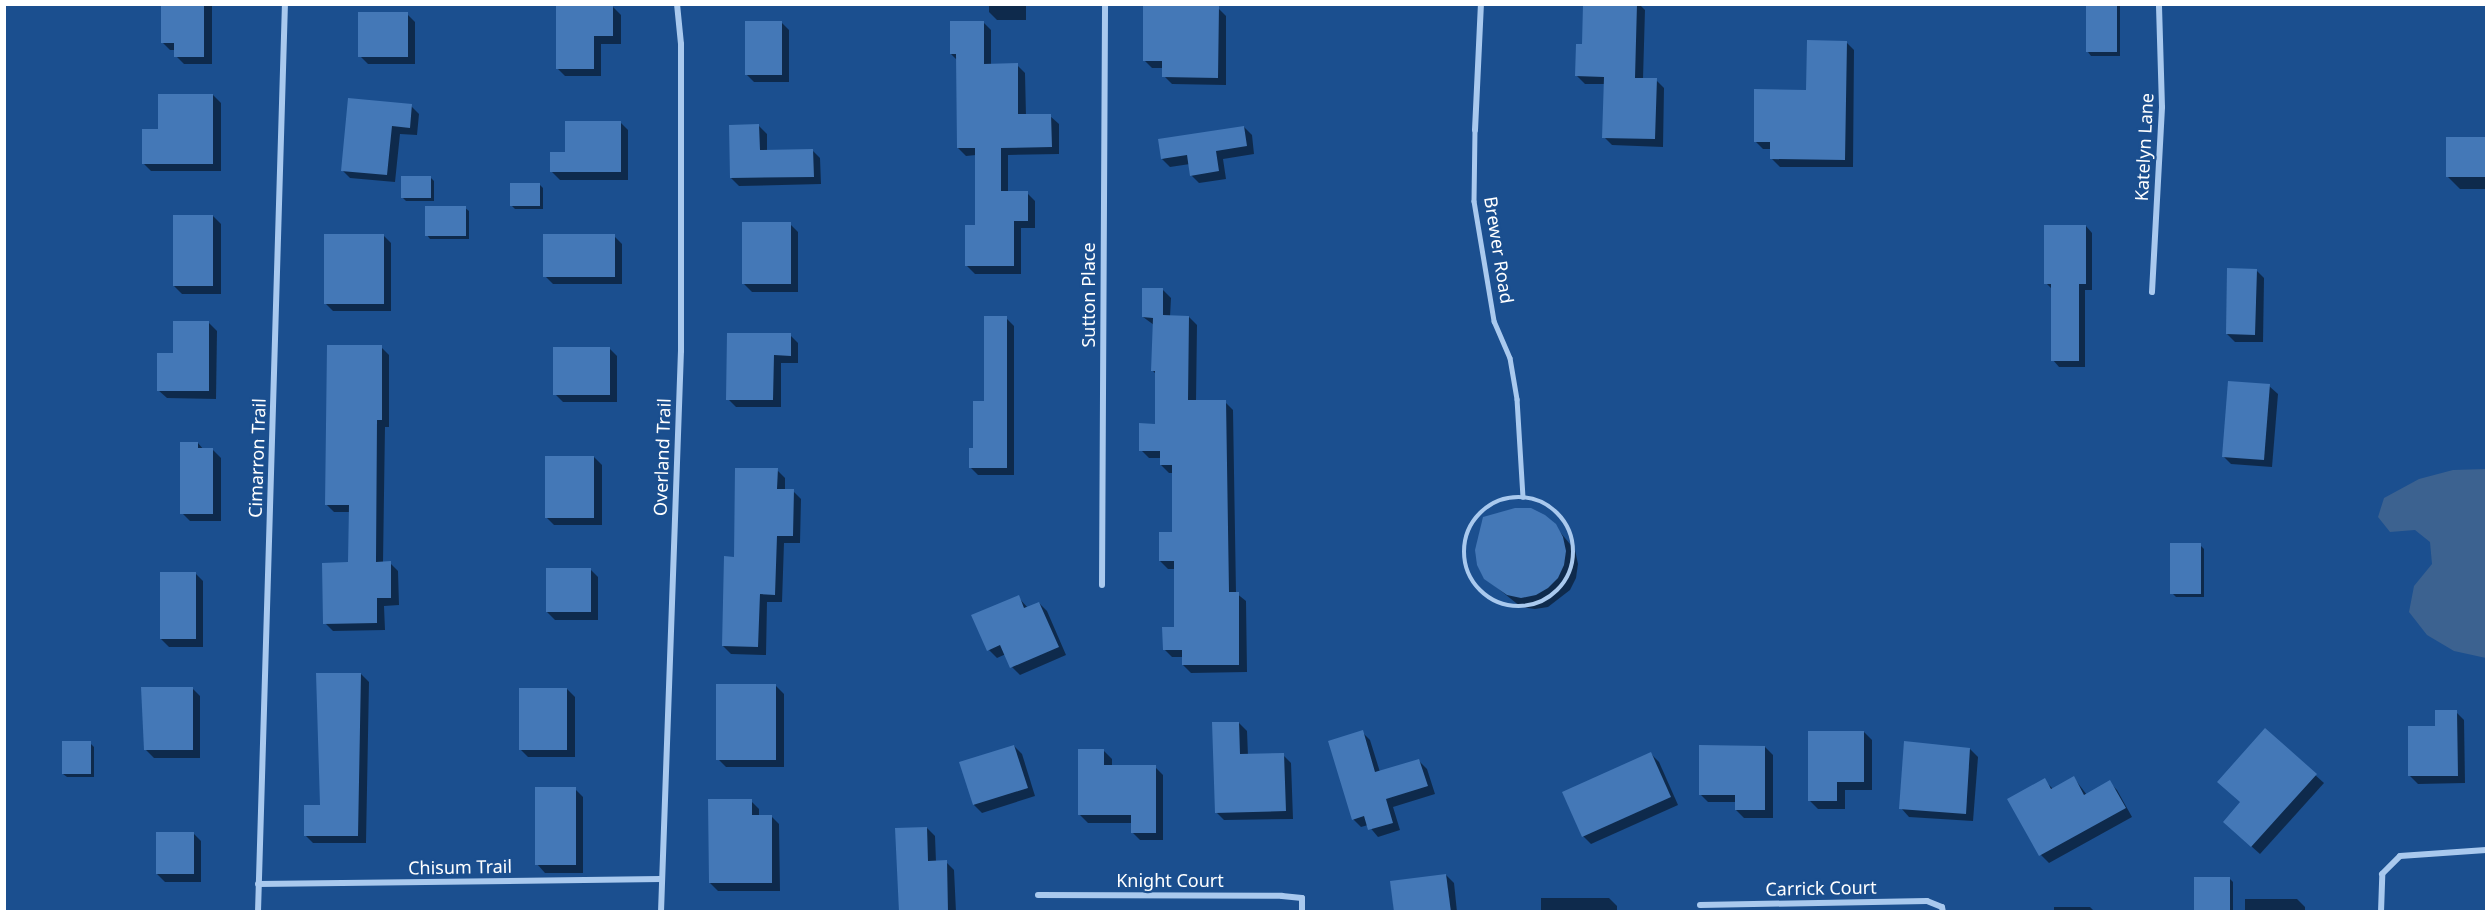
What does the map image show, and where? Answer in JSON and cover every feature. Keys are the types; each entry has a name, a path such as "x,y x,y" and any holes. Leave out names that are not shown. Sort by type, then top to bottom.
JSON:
{"street":[{"name":"Cimarron Trail","path":"258,912 285,4"},
{"name":"Overland Trail","path":"661,912 681,351 681,45 676,4"},
{"name":"Sutton Place","path":"1102,585 1105,4"},
{"name":"Brewer Road","path":"1475,130 1481,4"},
{"name":"Katelyn Lane","path":"2152,292 2162,107 2159,4"},
{"path":"2381,912 2382,874 2400,856 2487,850"},
{"name":"Chisum Trail","path":"258,884 661,879"},
{"name":"Knight Court","path":"1038,895 1302,898 1302,912"},
{"name":"Carrick Court","path":"1700,905 1927,902 1942,909"}],"lane":[{"name":"Brewer Road","path":"1475,130 1474,201 1494,321 1510,358 1518,399 1523,497"},
{"path":"1511,496 1523,497 1547,504 1561,515 1571,531 1575,549 1573,567 1565,584 1552,597 1535,605 1517,608 1499,604 1483,594 1467,572 1463,545 1468,528 1479,512 1494,502 1511,496"}],"water":[{"path":"2486,469 2486,658 2454,651 2427,635 2409,612 2414,586 2432,564 2430,542 2415,530 2390,532 2378,517 2384,498 2419,479 2453,470"}],"building":[{"path":"161,4 204,4 204,57 174,57 174,43 161,43"},
{"path":"1583,4 1637,4 1635,78 1657,78 1655,139 1602,138 1604,77 1575,76 1576,44 1582,44"},
{"path":"2086,4 2117,4 2117,52 2086,52"},
{"path":"556,5 613,5 613,36 594,36 594,69 556,69"},
{"path":"1143,6 1219,6 1218,78 1162,77 1162,61 1143,61"},
{"path":"358,12 408,12 408,57 358,57"},
{"path":"745,21 782,21 782,75 745,75"},
{"path":"950,21 984,21 984,64 1018,63 1018,114 1051,114 1052,147 1001,148 1001,191 1028,191 1028,221 1014,221 1014,266 965,266 965,225 975,225 975,148 957,148 956,54 950,54"},
{"path":"1807,40 1847,41 1845,160 1770,159 1770,142 1754,142 1754,89 1806,90"},
{"path":"158,94 213,94 213,164 142,164 142,129 158,129"},
{"path":"348,98 412,104 410,128 392,126 387,175 341,171"},
{"path":"565,121 621,121 621,172 550,172 550,152 565,152"},
{"path":"759,124 760,150 813,149 814,177 730,178 729,125"},
{"path":"1244,126 1247,146 1216,151 1219,171 1190,176 1187,155 1161,159 1158,139"},
{"path":"2446,137 2487,137 2487,177 2446,177"},
{"path":"401,176 431,176 431,198 401,198"},
{"path":"510,183 540,183 540,206 510,206"},
{"path":"425,206 466,206 466,236 425,236"},
{"path":"173,215 213,215 213,286 173,286"},
{"path":"742,222 791,222 791,284 742,284"},
{"path":"2044,225 2086,225 2086,284 2079,284 2079,361 2051,361 2051,284 2044,284"},
{"path":"324,234 384,234 384,304 324,304"},
{"path":"543,234 615,234 615,277 543,277"},
{"path":"2227,268 2257,269 2255,335 2226,334"},
{"path":"1142,288 1163,288 1163,315 1189,316 1188,400 1226,400 1229,592 1239,592 1239,665 1182,665 1182,650 1163,650 1162,627 1174,627 1174,561 1159,561 1159,532 1172,532 1172,465 1160,465 1160,451 1139,451 1139,423 1155,424 1155,371 1151,371 1153,318 1142,317"},
{"path":"984,316 1007,316 1007,468 969,468 969,448 973,448 973,401 984,401"},
{"path":"173,321 209,321 209,391 157,391 157,353 173,353"},
{"path":"727,333 791,333 791,356 774,355 773,400 726,400"},
{"path":"327,345 382,345 382,420 377,420 376,562 391,561 391,598 377,598 377,623 323,624 322,563 348,562 349,505 325,505"},
{"path":"553,347 610,347 610,395 553,395"},
{"path":"2228,381 2270,384 2264,460 2222,457"},
{"path":"180,442 198,442 198,448 213,448 213,514 180,514"},
{"path":"545,456 594,456 594,518 545,518"},
{"path":"735,468 778,468 777,489 794,489 793,536 777,536 775,595 760,594 758,647 722,646 724,556 734,557"},
{"path":"1515,508 1531,508 1556,524 1563,537 1566,551 1564,565 1558,578 1536,595 1521,598 1507,595 1484,579 1477,565 1475,550 1483,517"},
{"path":"2170,543 2201,543 2201,594 2170,594"},
{"path":"546,568 591,568 591,612 546,612"},
{"path":"160,572 196,572 196,639 160,639"},
{"path":"1019,595 1024,608 1039,602 1059,647 1010,668 1000,645 987,651 971,615"},
{"path":"316,673 361,673 358,836 304,836 304,805 320,805"},
{"path":"716,684 776,684 776,760 716,760"},
{"path":"141,687 193,687 193,750 144,750"},
{"path":"519,688 567,688 567,750 519,750"},
{"path":"2435,710 2457,710 2458,776 2408,776 2408,726 2435,726"},
{"path":"1212,722 1239,722 1240,754 1284,753 1286,811 1215,813"},
{"path":"2265,728 2317,774 2251,847 2223,822 2240,802 2217,782"},
{"path":"1363,730 1375,772 1419,759 1428,786 1386,799 1393,823 1368,830 1364,816 1352,820 1328,741"},
{"path":"1808,731 1864,731 1864,782 1837,782 1837,801 1808,801"},
{"path":"62,741 91,741 91,774 62,774"},
{"path":"1904,741 1970,748 1966,814 1899,809"},
{"path":"1014,745 1028,788 973,805 959,762"},
{"path":"1699,745 1765,746 1765,810 1735,810 1735,795 1699,795"},
{"path":"1078,749 1104,749 1104,765 1156,765 1156,833 1131,833 1131,815 1078,815"},
{"path":"1651,752 1671,797 1582,837 1562,792"},
{"path":"2074,776 2084,795 2110,780 2126,808 2039,856 2007,799 2045,778 2051,789"},
{"path":"535,787 576,787 576,865 535,865"},
{"path":"708,799 752,799 752,815 772,815 772,883 709,883"},
{"path":"927,827 928,861 947,860 948,912 899,912 895,828"},
{"path":"156,832 194,832 194,874 156,874"},
{"path":"1446,874 1451,912 1394,912 1390,881"},
{"path":"2194,877 2230,877 2230,912 2194,912"}]}
